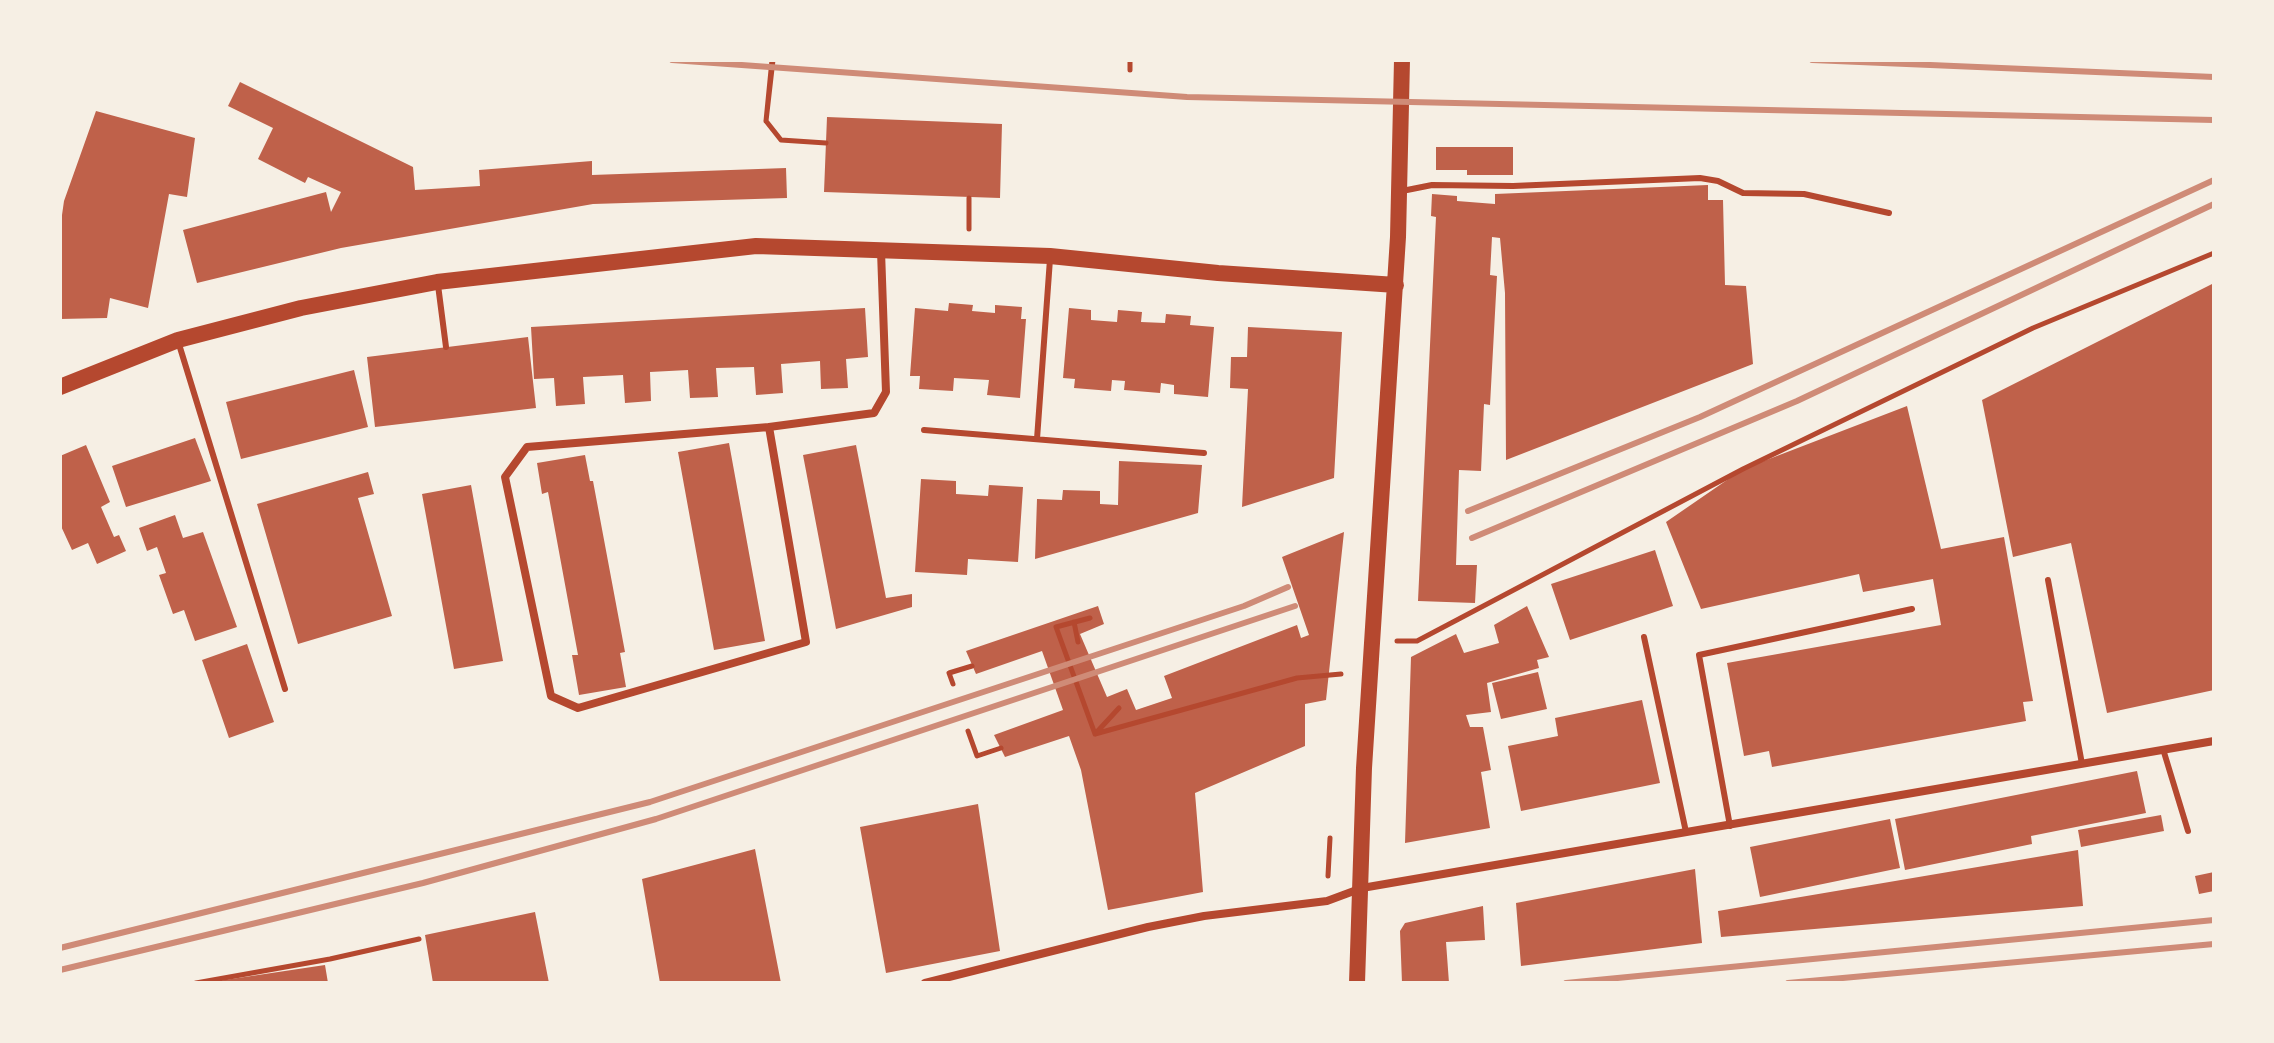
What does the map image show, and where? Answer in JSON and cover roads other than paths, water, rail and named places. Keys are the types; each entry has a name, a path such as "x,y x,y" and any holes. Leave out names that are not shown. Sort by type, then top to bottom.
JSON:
{"main road":[{"path":"1357,983 1364,768 1396,285 1402,60"},
{"path":"60,387 178,340 301,308 437,282 756,246 1050,256 1218,273 1396,285"}],"street":[{"path":"769,427 806,642 578,708 551,696 505,477 527,447 769,427 874,413 886,392 881,251"},
{"path":"925,983 1204,916 1327,901 1362,888 2214,741"}],"lane":[{"path":"1399,192 1415,186 1432,185 1513,186 1700,178 1718,181 1743,193 1804,194 1889,213"},
{"path":"1037,439 1050,256"},
{"path":"437,282 446,347"},
{"path":"178,340 285,689"},
{"path":"924,430 1204,453"},
{"path":"2048,580 2082,764"},
{"path":"1730,826 1699,655 1912,609"},
{"path":"1644,637 1686,832"},
{"path":"2163,749 2188,831"}],"railway":[{"path":"672,60 1187,97 2214,120"},
{"path":"1812,60 2214,77"},
{"path":"1468,511 1700,417 2214,180"},
{"path":"1472,538 1797,401 2214,204"},
{"path":"60,948 650,802 1244,606 1288,587"},
{"path":"60,970 423,883 656,819 1295,606"},
{"path":"1566,983 2214,920"},
{"path":"1788,983 2214,944"}]}
